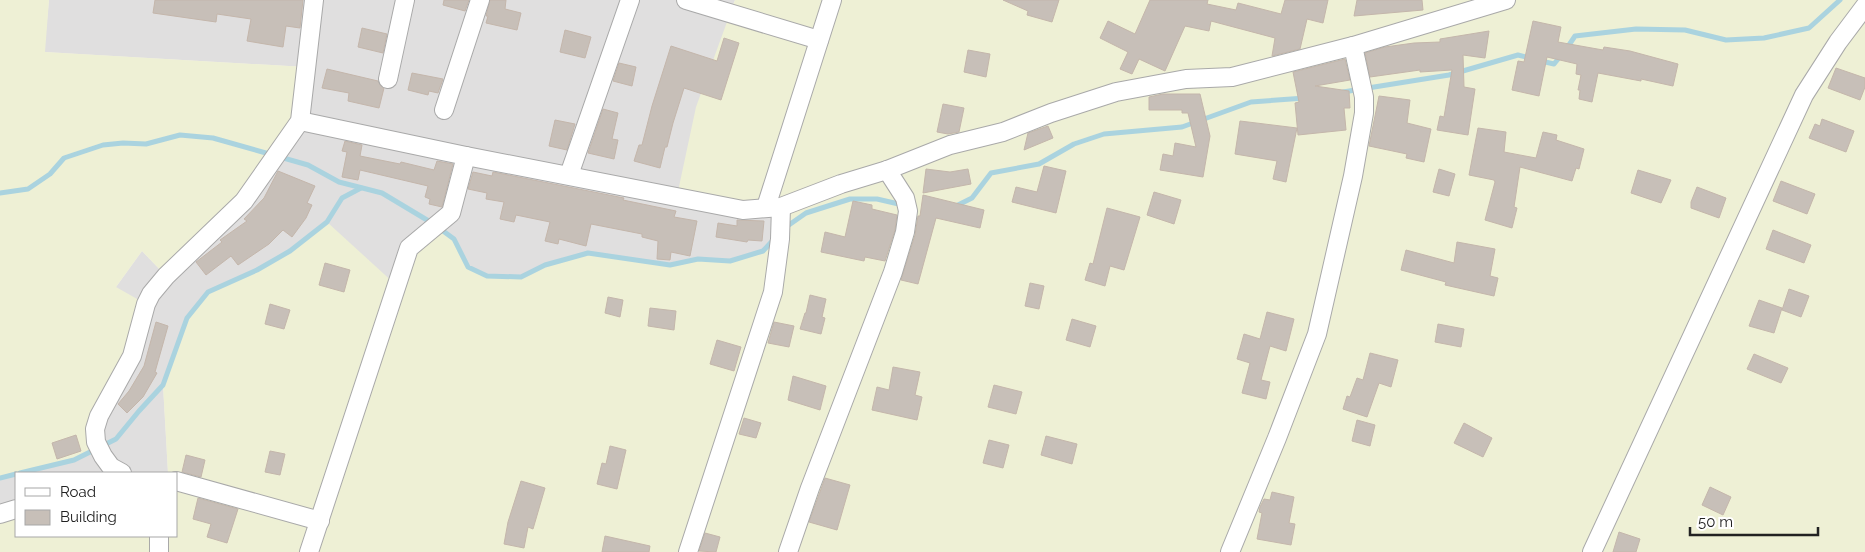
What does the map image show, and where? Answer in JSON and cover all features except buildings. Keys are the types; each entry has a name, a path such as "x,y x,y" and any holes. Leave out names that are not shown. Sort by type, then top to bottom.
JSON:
{"street":[{"path":"120,472 111,467 100,449 95,429 99,416 132,356 146,304 151,294 166,276 244,201 300,121 314,0"},
{"path":"388,79 405,0"},
{"path":"444,110 480,0"},
{"path":"569,175 630,0"},
{"path":"686,0 819,40"},
{"path":"688,552 772,292 781,232 773,207 819,40 832,0"},
{"path":"300,121 466,156 743,210 773,207 887,170 950,145 1003,132 1051,113 1116,92 1186,79 1232,78 1352,46 1506,0"},
{"path":"1592,552 1804,95 1838,42 1865,6"},
{"path":"1230,552 1278,438 1317,334 1353,176 1364,113 1364,97 1352,46"},
{"path":"309,552 408,248 451,213 466,156"},
{"path":"788,552 893,272 905,232 907,204 887,170"},
{"path":"178,481 320,521"},
{"path":"0,514 15,508"},
{"path":"159,537 159,552"}],"shaded area":[{"path":"49,0 735,0 729,14 766,207 790,223 763,251 730,261 698,259 670,265 588,253 545,265 521,277 487,276 468,267 454,239 396,286 326,222 290,251 257,270 163,385 168,472 24,472 74,460 116,287 142,251 166,276 306,67 44,52"},
{"path":"15,474 15,509 0,515 0,478"}],"green space":[{"path":"0,0 49,0 45,52 306,67 300,121 244,201 166,276 142,251 116,287 146,304 93,450 74,460 25,472 15,472 15,474 0,478"},
{"path":"735,0 1865,0 1865,552 0,552 0,515 15,509 15,537 178,537 178,472 168,472 163,385 187,318 208,292 257,270 290,251 327,222 396,285 409,248 435,226 454,239 468,267 487,276 521,277 545,265 588,253 670,265 698,259 730,261 763,251 790,223 766,207 677,196 696,107"}],"waterway":[{"path":"1567,48 1575,36 1636,29 1685,30 1726,40 1764,38 1809,28 1840,0"},
{"path":"1541,61 1554,64 1562,54"},
{"path":"1343,92 1449,75 1518,55 1530,58"},
{"path":"956,206 972,198 991,173 1039,164 1074,144 1104,134 1182,127 1251,102 1305,98"},
{"path":"0,193 28,189 50,174 64,158 103,145 123,143 146,144 180,135 213,138 308,165 339,182 382,193 432,223"},
{"path":"24,472 74,460 116,439 163,385 187,318 208,292 257,270 290,251 327,222 342,198 361,188"},
{"path":"786,227 806,213 850,199 877,199 903,205"},
{"path":"439,228 454,239 468,267 487,276 521,277 545,265 588,253 670,265 698,259 730,261 763,251 775,238"},
{"path":"0,478 15,474"}]}
